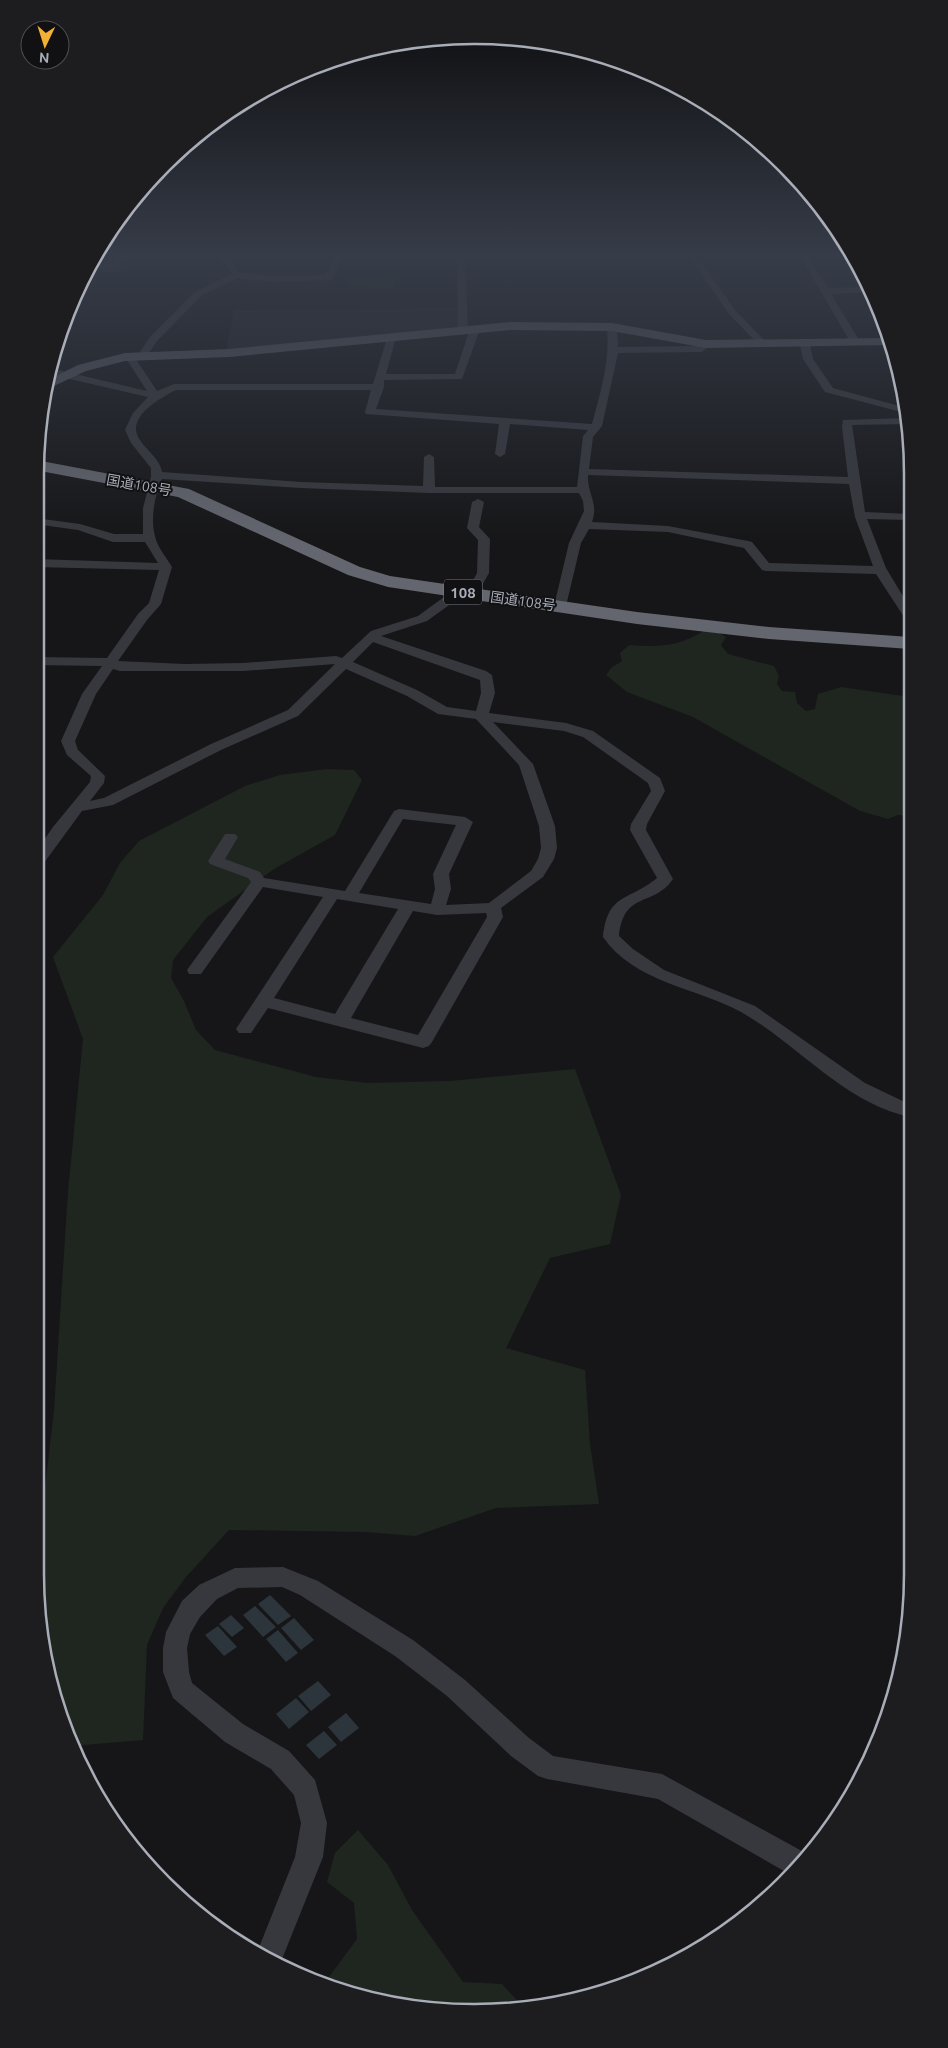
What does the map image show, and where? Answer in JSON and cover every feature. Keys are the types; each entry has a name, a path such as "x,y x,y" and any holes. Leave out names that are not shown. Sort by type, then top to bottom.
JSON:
{"highway":[{"name":"国道108号","path":"44,466 155,481 195,497 370,577 637,618 769,633 904,643"}],"main road":[{"path":"54,382 96,363 130,357 243,352"}],"street":[{"path":"387,352 380,382 370,410 372,412 595,427"},
{"path":"44,851 58,830 97,782 98,776 94,770 75,757 68,747 68,741 89,694 142,617 155,604 166,567 150,538 146,524 156,467 138,446 131,429 131,422 155,396 174,387 380,382 460,377 465,352"},
{"path":"560,606 574,543 590,511 589,501 582,490 582,472 588,436 595,427 614,352"},
{"path":"806,352 808,359 829,390 900,410"},
{"path":"130,357 155,396"},
{"path":"56,372 155,396"},
{"path":"500,454 505,421"},
{"path":"901,421 847,422 854,481 861,516 873,555 896,599 904,609"},
{"path":"429,457 429,490"},
{"path":"582,472 854,481"},
{"path":"155,481 429,490 582,490"},
{"path":"78,807 108,802 216,747 293,713 370,637 384,630 424,617 466,592 483,573 484,539 473,528 478,502"},
{"path":"861,516 904,517"},
{"path":"44,522 80,527 113,538 150,538"},
{"path":"584,524 668,529 748,545 766,567 881,570"},
{"path":"44,563 166,567"},
{"path":"370,637 481,674 487,678 488,693 481,717"},
{"path":"44,661 110,662 120,667 185,668 243,667 336,660 412,693 443,712 566,727 588,734 613,749 655,782 658,791 639,824 638,830 665,879 660,884 618,907 611,920 611,936 624,951 646,968 673,981 744,1006 856,1084 893,1106 904,1108"},
{"path":"230,837 216,861 254,875 259,882 437,910 467,910 493,907 537,874 546,859 549,848 547,826 526,764 481,717"},
{"path":"349,897 399,814 465,822 441,874 443,888 437,910"},
{"path":"195,970 259,882"},
{"path":"245,1029 332,894"},
{"path":"340,1021 408,906"},
{"path":"263,1001 423,1042 495,917 493,907"},
{"path":"270,1953 309,1857 314,1823 306,1789 280,1760 234,1733 182,1690 176,1672 175,1648 178,1632 191,1609 208,1592 235,1578 283,1577 309,1588 404,1648 456,1688 520,1747 548,1766 662,1787 794,1861"}],"shaded area":[{"path":"705,630 716,631 726,637 721,645 728,654 774,666 779,676 777,684 782,691 795,692 797,703 806,711 815,709 818,694 841,687 904,696 904,815 898,815 888,819 860,811 693,717 627,692 606,675 612,667 622,661 620,653 629,645 668,645 696,636"},
{"path":"327,769 354,770 362,780 335,835 274,869 207,917 173,960 171,978 184,1001 196,1030 215,1050 316,1077 367,1083 450,1081 575,1069 621,1195 610,1244 550,1258 506,1348 585,1370 590,1444 599,1504 496,1508 415,1536 366,1532 229,1530 186,1577 163,1608 147,1645 143,1740 80,1745 58,1685 52,1658 47,1630 44,1574 44,1496 54,1410 68,1191 83,1039 53,957 103,895 120,863 139,841 245,786 280,775"},
{"path":"270,1595 291,1616 278,1625 258,1604"},
{"path":"255,1606 276,1627 263,1637 243,1615"},
{"path":"231,1615 244,1628 232,1637 219,1624"},
{"path":"294,1618 314,1640 301,1650 281,1628"},
{"path":"218,1626 237,1647 224,1656 205,1635"},
{"path":"278,1630 298,1653 286,1662 266,1639"},
{"path":"318,1681 331,1695 311,1711 298,1696"},
{"path":"296,1698 309,1712 289,1729 276,1714"},
{"path":"346,1713 359,1728 341,1742 328,1727"},
{"path":"324,1731 337,1745 319,1759 306,1745"},
{"path":"358,1830 388,1865 412,1910 463,1982 502,1984 518,2002 474,2004 418,2001 363,1990 328,1978 357,1939 354,1903 327,1882 335,1853"}]}
